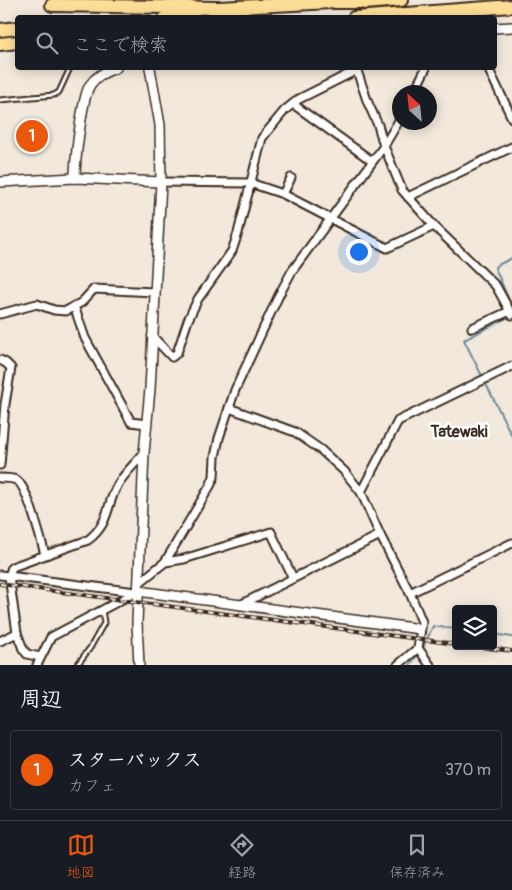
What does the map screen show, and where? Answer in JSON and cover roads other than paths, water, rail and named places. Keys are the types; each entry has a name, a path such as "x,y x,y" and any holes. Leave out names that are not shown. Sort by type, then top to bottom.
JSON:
{"highway":[{"path":"203,15 401,0"},
{"path":"48,2 219,8 331,2 370,2"},
{"path":"394,15 512,6"},
{"path":"0,30 15,28"},
{"path":"0,44 15,42"}],"street":[{"path":"497,28 512,27"},
{"path":"74,178 75,159 87,90 99,75 111,70"},
{"path":"139,665 137,623 144,453 161,182 160,125 150,70"},
{"path":"152,336 172,357 177,354 188,320 198,299 232,251 262,138 285,110 299,99 355,70"},
{"path":"357,70 384,146 402,190 434,226 496,286 511,313 472,328"},
{"path":"418,85 425,70"},
{"path":"489,70 512,118"},
{"path":"293,104 372,161"},
{"path":"37,665 51,637 138,589 165,562 214,477 215,456 235,390 278,295 292,270 384,146 393,130"},
{"path":"408,197 512,147"},
{"path":"0,182 74,178 161,182 250,183 283,194 387,248 434,226"},
{"path":"283,194 290,178"},
{"path":"0,314 37,304 66,310 82,302 94,289 154,292"},
{"path":"74,306 86,338 131,422 146,424"},
{"path":"0,360 6,362 11,368 5,404 0,465"},
{"path":"362,492 398,421 512,366"},
{"path":"229,408 295,432 321,450 344,471 362,492 380,535 410,593 422,622 420,650 430,665"},
{"path":"40,657 27,654 17,633 9,576 12,567 88,540 98,532 106,518 117,486 144,453"},
{"path":"0,478 17,480 21,484 27,495 46,554"},
{"path":"165,562 184,559 271,532 293,578"},
{"path":"240,605 380,535"},
{"path":"410,593 512,543"},
{"path":"0,575 138,589 240,605 420,629"},
{"path":"0,641 17,633"},
{"path":"398,665 420,650"}],"lane":[{"path":"0,100 54,95 59,92 69,70"},
{"path":"77,665 90,648 104,623 102,610"}],"waterway":[{"path":"512,258 495,268 512,307"},
{"path":"483,378 464,340 510,316"},
{"path":"485,382 512,436"},
{"path":"422,650 433,626 452,628"},
{"path":"497,635 512,637"},
{"path":"410,665 419,653"}],"tunnel":[{"path":"131,2 135,15"}],"railway":[{"path":"0,584 452,643"},
{"path":"497,649 512,651"}],"place":[{"name":"スターバックス","path":"32,136"}],"district":[{"name":"Tatewaki","path":"459,431"}]}
